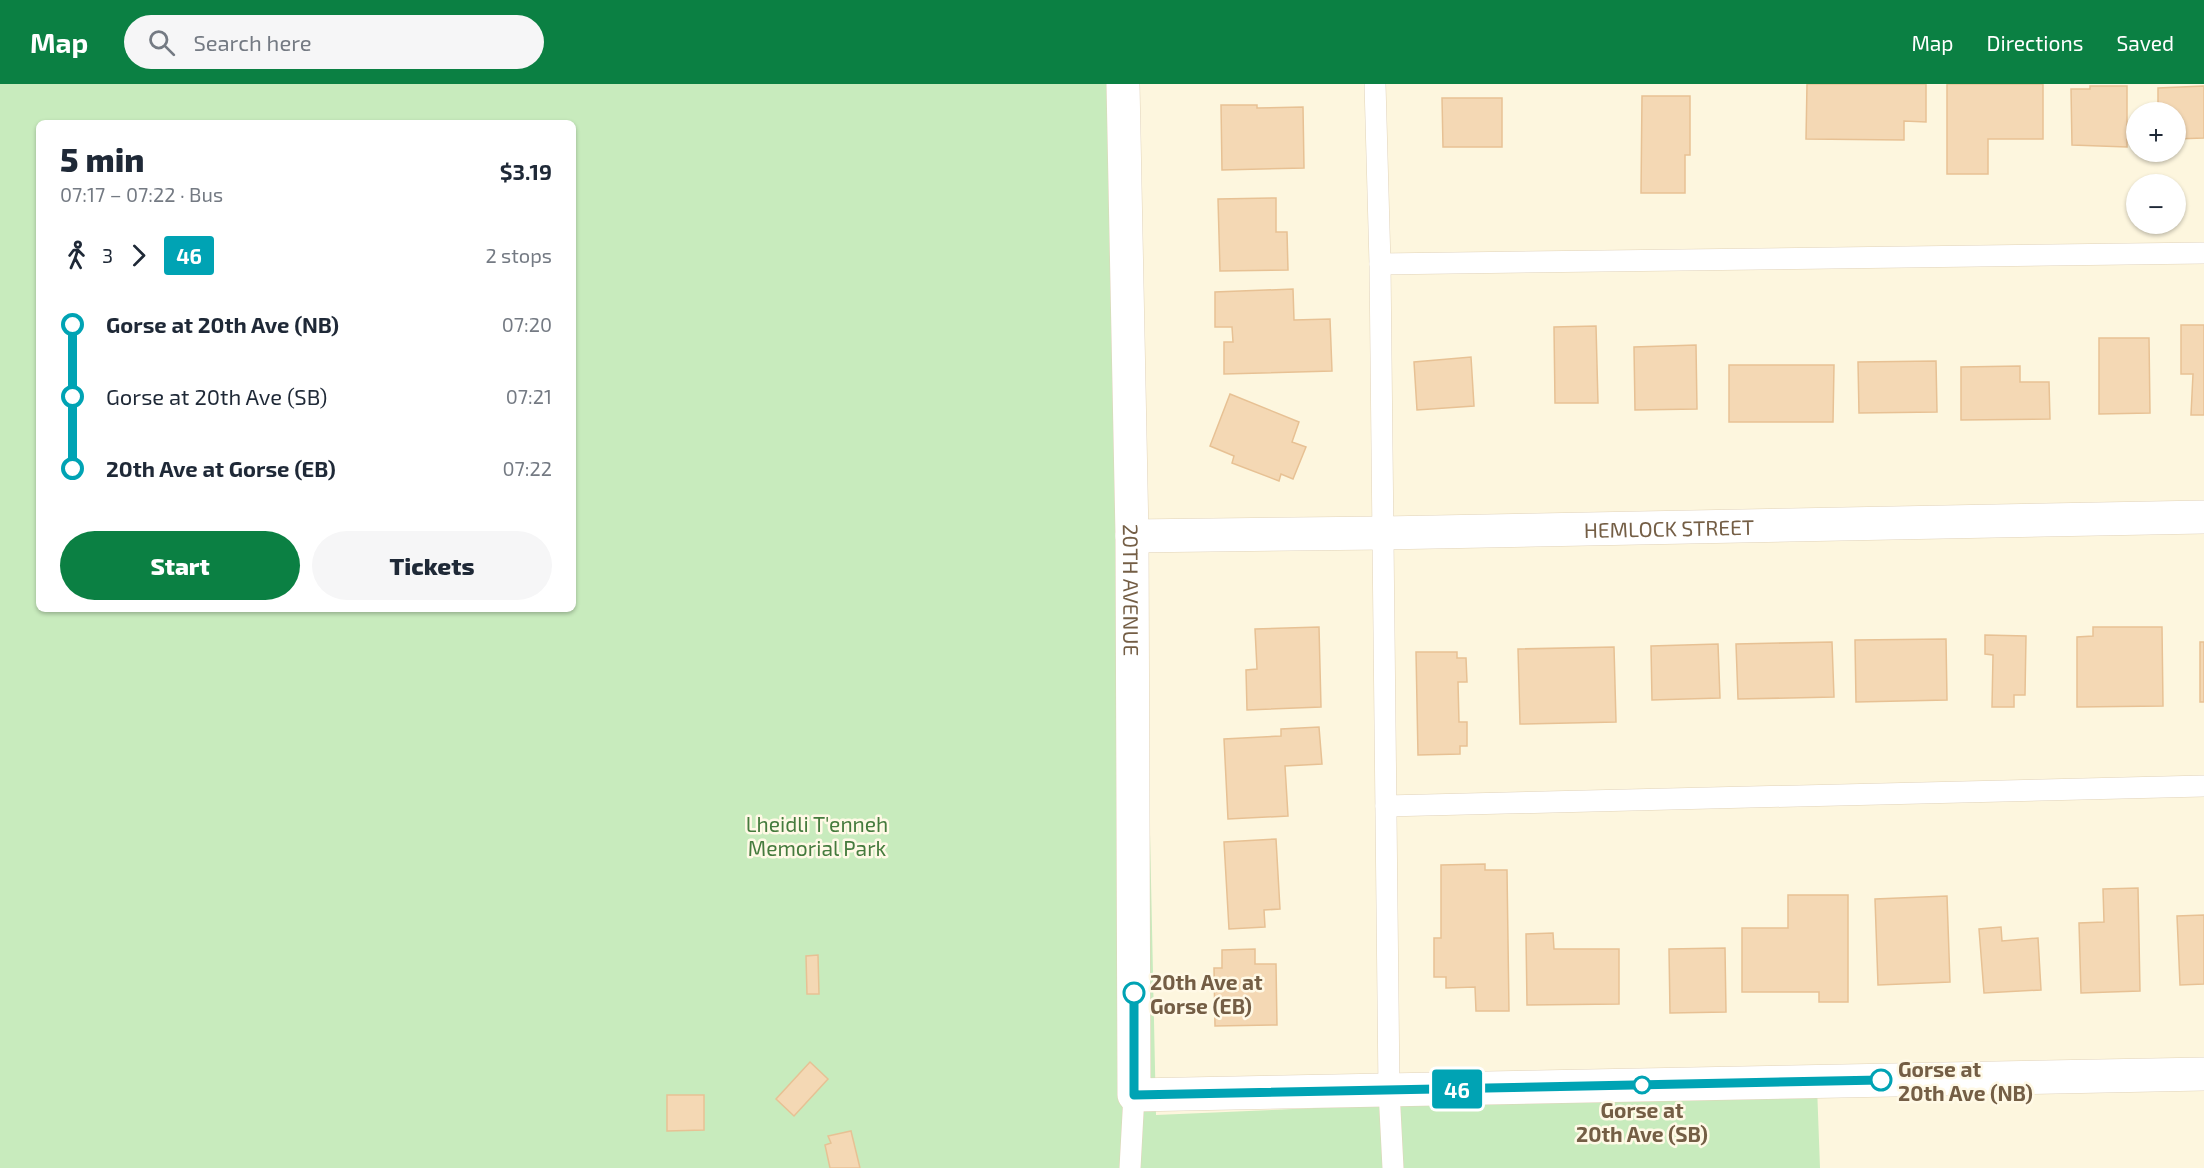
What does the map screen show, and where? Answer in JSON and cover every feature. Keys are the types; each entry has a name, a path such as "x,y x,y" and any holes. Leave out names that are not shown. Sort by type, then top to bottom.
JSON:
{"street":[{"name":"20TH AVENUE","path":"1123,84 1132,536 1134,1095"},
{"name":"HEMLOCK STREET","path":"1132,536 2204,517"},
{"path":"1134,1095 2204,1074"}],"lane":[{"path":"1375,84 1380,264 1389,1090 1393,1168"},
{"path":"1380,264 2204,253"},
{"path":"1386,806 2204,786"},
{"path":"1130,1168 1134,1095"}],"green space":[{"name":"Lheidli T'enneh Memorial Park","path":"0,84 1134,84 1156,1115 1817,1086 1820,1168 0,1168"}],"building":[{"path":"1807,84 1926,84 1926,122 1904,121 1904,140 1806,139"},
{"path":"1947,84 2043,84 2043,139 1988,139 1988,174 1947,174"},
{"path":"2090,86 2127,86 2126,147 2072,145 2071,89 2090,89"},
{"path":"2204,86 2204,138 2186,139 2186,102 2158,102 2158,88"},
{"path":"1642,96 1690,96 1690,155 1685,155 1685,193 1641,193"},
{"path":"1442,98 1502,98 1502,147 1443,147"},
{"path":"1221,105 1257,105 1257,108 1303,107 1304,168 1222,170"},
{"path":"1276,198 1276,232 1287,232 1288,270 1220,271 1218,199"},
{"path":"1293,289 1294,320 1330,319 1332,371 1224,374 1224,342 1233,342 1232,327 1215,327 1215,292"},
{"path":"2181,325 2204,325 2204,415 2191,415 2193,374 2181,374"},
{"path":"1596,326 1598,403 1555,403 1554,327"},
{"path":"2099,338 2149,338 2150,413 2099,414"},
{"path":"1696,345 1697,409 1635,410 1634,347"},
{"path":"1471,357 1474,406 1417,410 1414,362"},
{"path":"1936,361 1937,412 1859,413 1858,362"},
{"path":"1729,365 1834,365 1833,422 1729,422"},
{"path":"2020,366 2020,382 2049,382 2050,419 1961,420 1961,367"},
{"path":"1230,394 1299,422 1292,442 1306,447 1293,479 1281,474 1279,481 1232,463 1234,456 1210,446"},
{"path":"1319,627 1321,707 1247,710 1246,670 1257,669 1255,629"},
{"path":"2093,627 2162,627 2163,706 2077,707 2077,637 2093,636"},
{"path":"1985,635 2026,636 2025,695 2014,695 2014,707 1992,707 1993,655 1985,654"},
{"path":"1946,639 1947,700 1856,702 1855,640"},
{"path":"1832,642 1834,697 1738,699 1736,644"},
{"path":"2200,642 2204,642 2204,702 2200,702"},
{"path":"1718,644 1720,698 1652,700 1651,646"},
{"path":"1614,647 1616,722 1520,724 1518,649"},
{"path":"1416,652 1457,652 1457,658 1466,658 1467,682 1458,682 1459,722 1467,722 1467,746 1460,746 1460,754 1418,755"},
{"path":"1319,727 1322,764 1285,766 1288,816 1228,819 1224,739 1281,736 1281,729"},
{"path":"1276,839 1280,909 1264,910 1265,927 1229,929 1224,842"},
{"path":"1485,864 1485,870 1507,870 1509,1011 1476,1011 1475,987 1446,988 1446,977 1434,977 1434,938 1441,938 1441,865"},
{"path":"2138,888 2140,991 2081,993 2079,923 2104,922 2103,889"},
{"path":"1788,895 1848,895 1848,1002 1819,1002 1819,992 1742,992 1742,928 1788,928"},
{"path":"1947,896 1950,982 1878,985 1875,899"},
{"path":"2204,915 2204,984 2180,985 2177,916"},
{"path":"2001,927 2002,941 2038,938 2041,990 1984,993 1979,929"},
{"path":"1553,933 1554,949 1619,949 1619,1004 1527,1005 1526,934"},
{"path":"1725,948 1726,1012 1670,1013 1669,949"},
{"path":"1255,949 1255,964 1276,964 1277,1025 1215,1026 1214,968 1222,968 1222,950"},
{"path":"818,955 819,994 807,994 806,956"},
{"path":"810,1062 828,1079 794,1116 776,1099"},
{"path":"667,1095 704,1095 704,1130 667,1131"},
{"path":"851,1131 860,1168 830,1168 825,1145 831,1143 828,1136"}],"bus line":[{"name":"46","path":"1134,993 1134,1095 1881,1080"}],"place":[{"name":"20th Ave at Gorse (EB)","path":"1134,993"},
{"name":"Gorse at 20th Ave (NB)","path":"1881,1080"},
{"name":"Gorse at 20th Ave (SB)","path":"1642,1085"}]}
